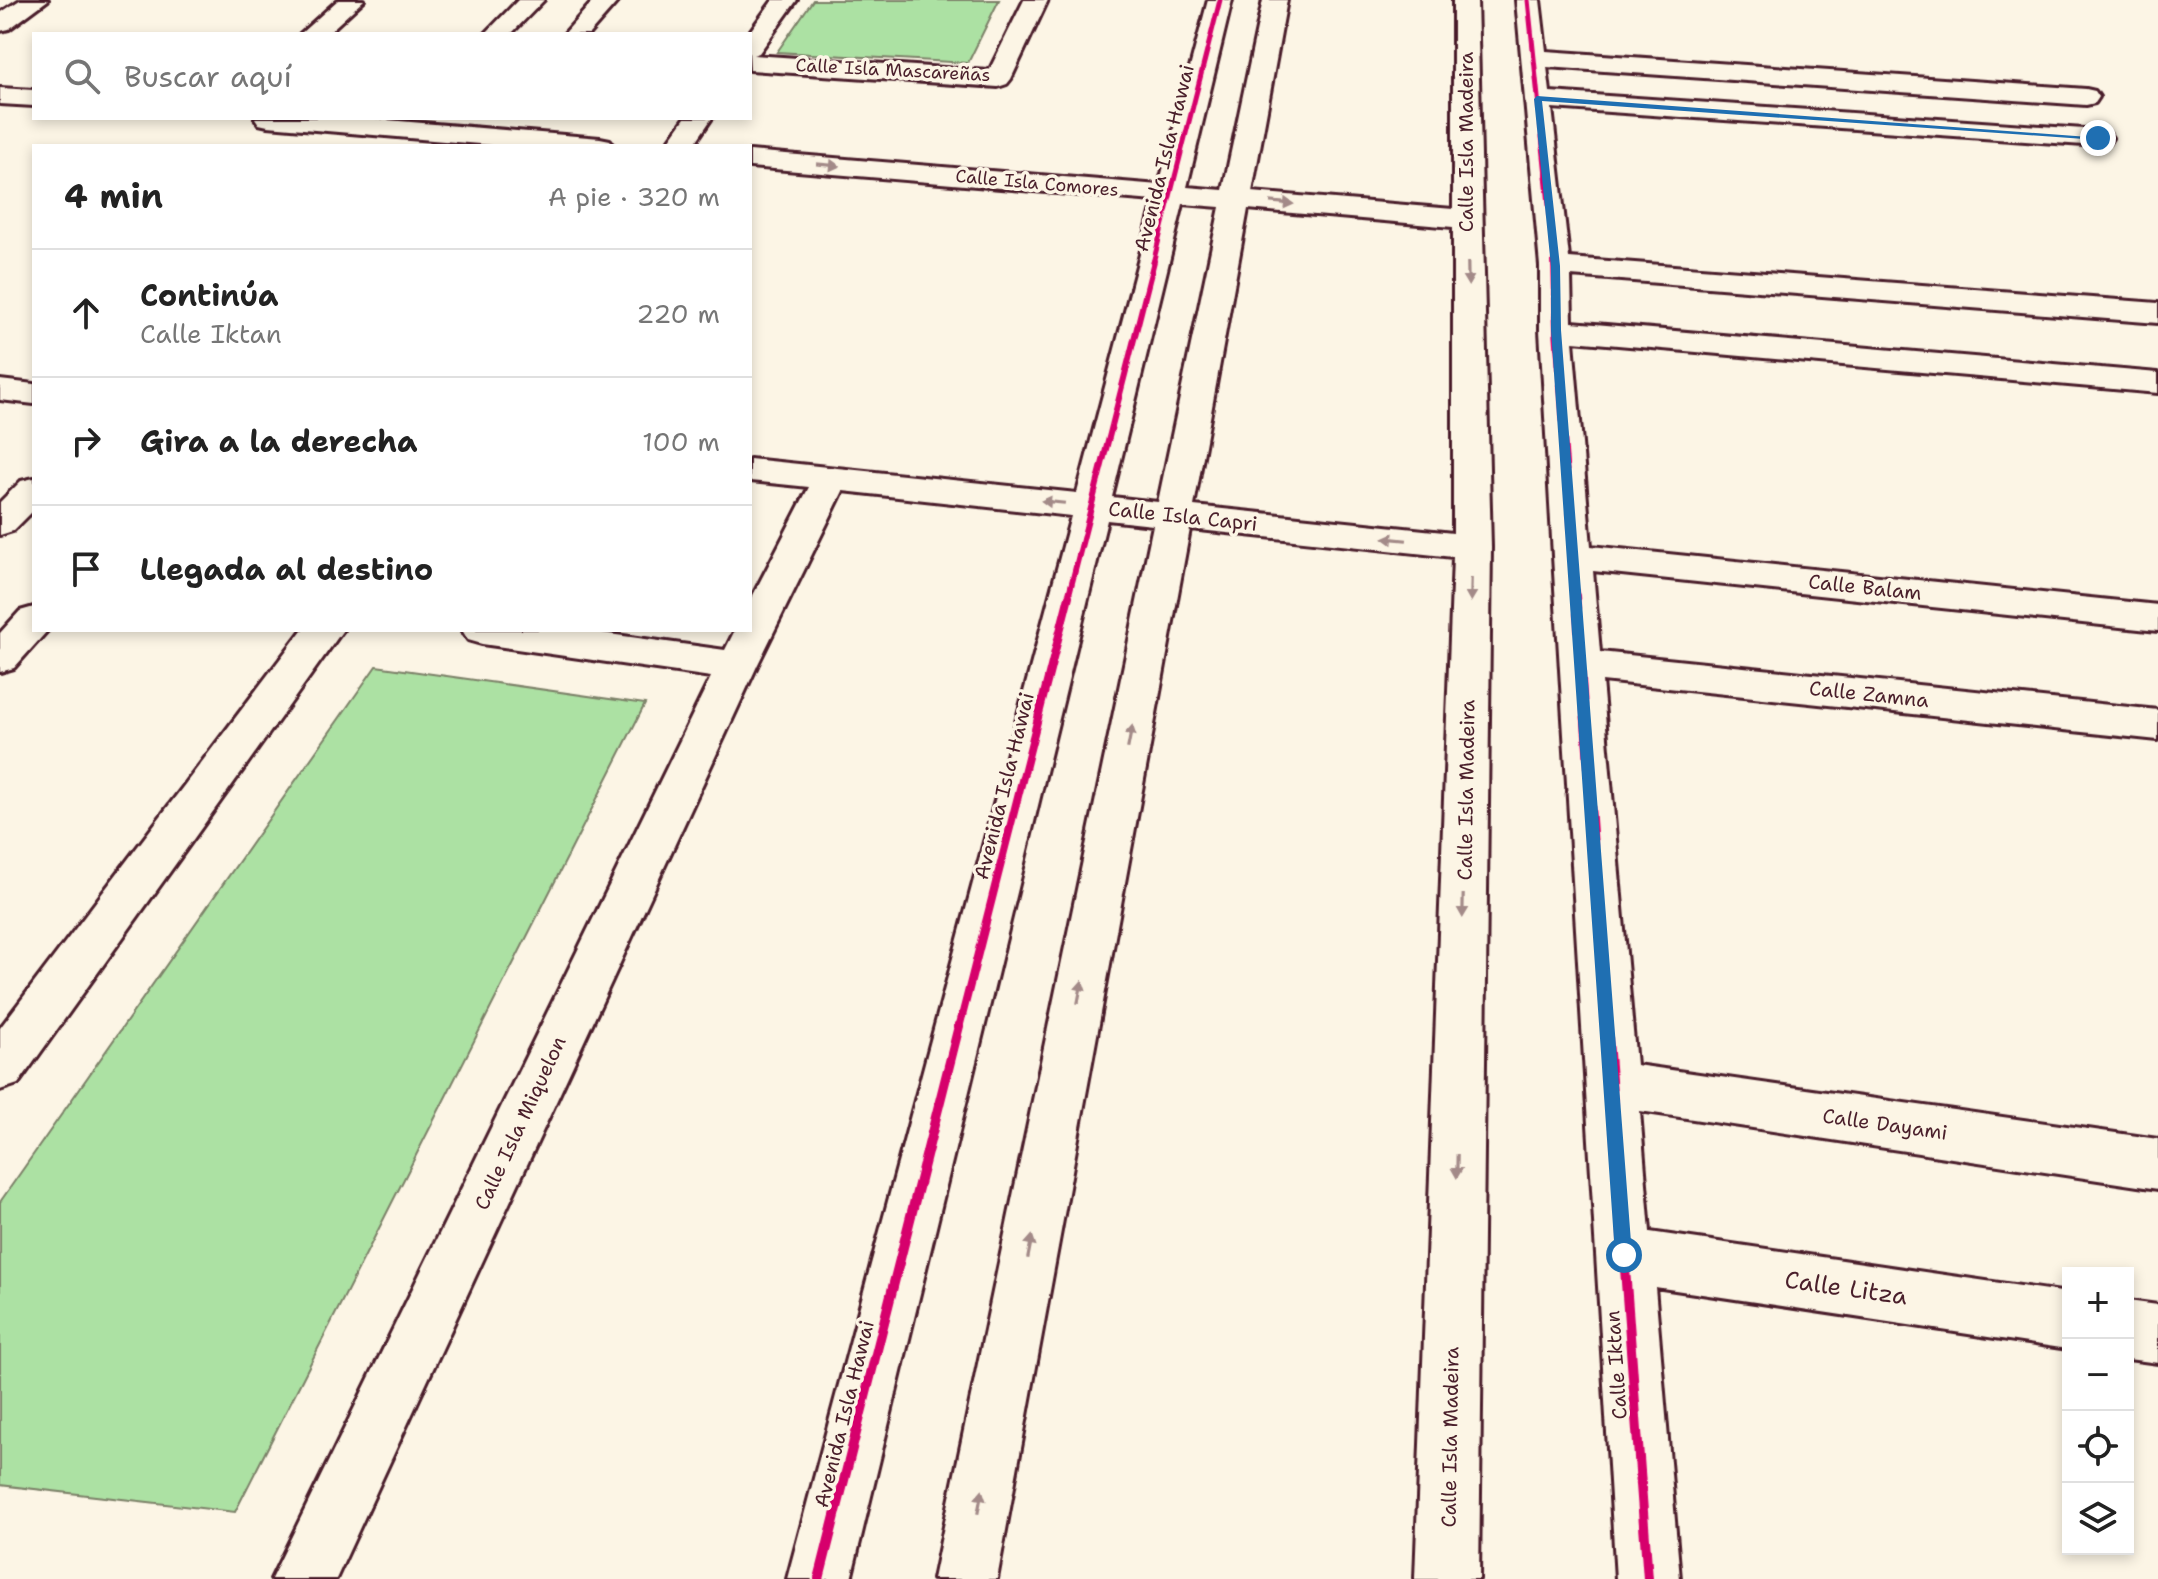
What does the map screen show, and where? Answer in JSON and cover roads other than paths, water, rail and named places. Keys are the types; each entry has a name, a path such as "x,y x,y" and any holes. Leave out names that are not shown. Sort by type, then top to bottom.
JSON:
{"street":[{"path":"0,24 36,0"},
{"path":"314,32 352,0"},
{"path":"499,32 532,0"},
{"path":"578,32 607,0"},
{"path":"752,45 785,0"},
{"name":"Calle Isla Mascareñas","path":"752,62 998,79 1036,0"},
{"name":"Avenida Isla Hawai","path":"819,1579 1220,0"},
{"path":"965,1579 1275,0"},
{"name":"Calle Isla Madeira","path":"1447,1579 1472,547 1465,0"},
{"name":"Calle Iktan","path":"1528,0 1555,266 1556,330 1572,556 1648,1579"},
{"path":"1535,78 2086,97"},
{"path":"1535,78 2098,138"},
{"path":"0,96 32,98"},
{"path":"288,120 397,131 484,133 582,144"},
{"path":"680,144 698,120"},
{"name":"Calle Isla Comores","path":"752,159 1467,219"},
{"path":"1555,266 2158,313"},
{"path":"1556,330 2158,383"},
{"path":"0,390 32,394"},
{"name":"Calle Isla Capri","path":"752,470 1472,547"},
{"name":"Calle Isla Miquelon","path":"303,1579 737,666 831,479"},
{"path":"0,523 32,491"},
{"name":"Calle Balam","path":"1572,556 2158,618"},
{"path":"0,658 32,623"},
{"path":"0,1068 322,632"},
{"path":"496,632 737,666"},
{"name":"Calle Zamna","path":"1580,664 2158,725"},
{"name":"Calle Dayami","path":"1611,1084 2158,1164"},
{"name":"Calle Litza","path":"1624,1255 2062,1320"},
{"path":"2134,1331 2158,1334"}]}
